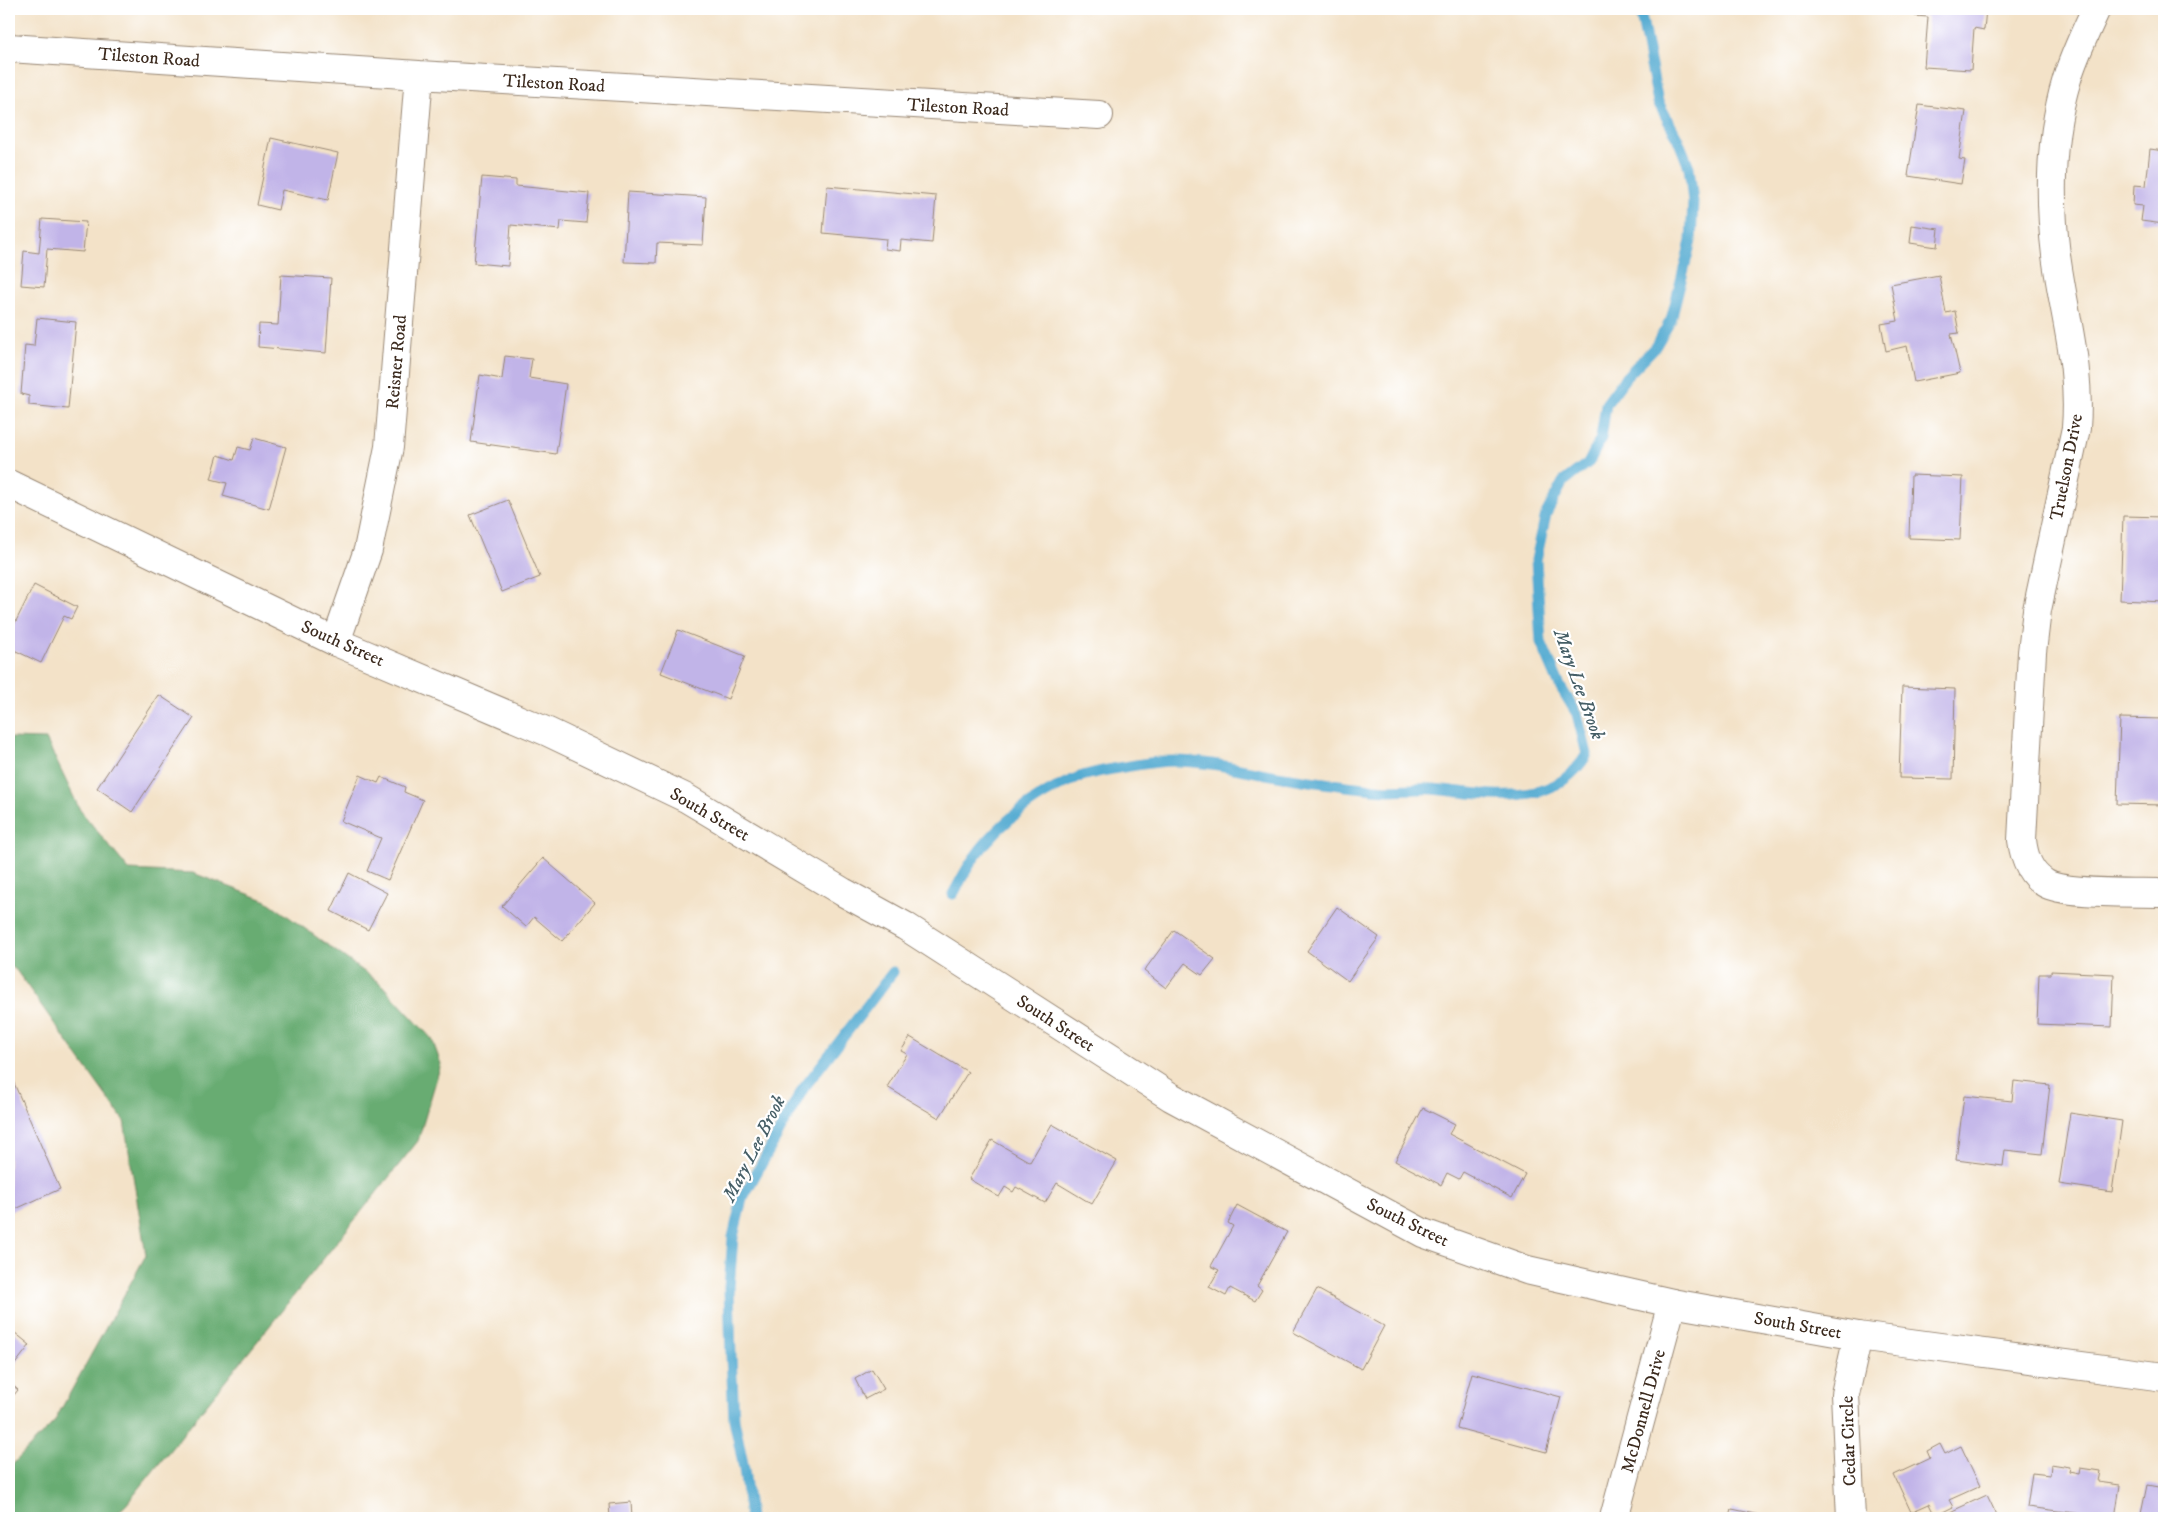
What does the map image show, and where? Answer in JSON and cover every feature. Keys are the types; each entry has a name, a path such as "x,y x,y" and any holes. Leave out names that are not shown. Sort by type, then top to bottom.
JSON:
{"street":[{"name":"Truelson Drive","path":"2096,9 2067,79 2058,119 2052,166 2052,212 2056,255 2071,334 2079,398 2076,428 2042,580 2032,652 2022,840 2024,856 2032,871 2045,883 2063,890 2164,893"},
{"name":"Tileston Road","path":"9,48 419,75 1099,115"},
{"name":"Reisner Road","path":"336,642 368,550 389,447 419,75"},
{"name":"South Street","path":"9,484 336,642 548,732 686,798 843,892 905,926 1171,1097 1423,1232 1527,1270 1672,1303 1858,1336 2164,1377"},
{"name":"McDonnell Drive","path":"1614,1518 1672,1303"},
{"name":"Cedar Circle","path":"1851,1518 1845,1394 1858,1336"}],"green space":[{"path":"9,738 46,739 80,810 129,870 193,873 267,901 381,984 432,1039 441,1064 418,1141 126,1505 112,1518 9,1518 9,1468 54,1422 146,1255 124,1121 16,970 9,965"}],"building":[{"path":"1915,9 1986,9 1984,30 1974,28 1971,70 1924,67 1928,17 1915,16"},
{"path":"1919,105 1966,111 1959,159 1965,160 1961,184 1908,176"},
{"path":"271,138 338,153 328,200 282,190 278,210 257,205"},
{"path":"2150,149 2164,151 2164,224 2141,221 2143,206 2133,205 2134,185 2146,186"},
{"path":"482,177 516,180 516,186 589,193 586,223 561,221 560,230 511,225 508,266 474,263"},
{"path":"827,186 936,196 932,243 901,240 900,251 885,249 886,239 823,233"},
{"path":"628,192 706,197 703,245 657,243 656,263 624,262"},
{"path":"42,219 86,222 83,252 47,249 44,287 21,285 24,251 39,253"},
{"path":"1912,225 1939,229 1937,247 1910,243"},
{"path":"281,275 331,278 326,353 258,347 259,324 278,325"},
{"path":"1939,275 1946,313 1955,311 1959,333 1951,334 1960,373 1914,382 1907,346 1886,351 1881,324 1898,321 1891,284"},
{"path":"37,318 76,322 68,409 29,405 29,396 21,394 25,345 34,346"},
{"path":"505,356 532,359 529,378 566,384 556,454 471,442 480,375 502,379"},
{"path":"254,438 286,447 269,509 223,496 227,483 211,479 218,455 234,460 238,447 250,450"},
{"path":"1911,475 1963,477 1960,540 1909,538"},
{"path":"508,500 540,577 502,592 470,515"},
{"path":"2123,516 2164,517 2164,602 2120,600"},
{"path":"34,585 77,607 71,619 64,616 41,663 14,650 9,661 9,635"},
{"path":"678,630 745,656 728,699 661,673"},
{"path":"1902,687 1955,689 1953,779 1899,778"},
{"path":"159,695 194,718 132,812 97,788"},
{"path":"2120,718 2164,719 2164,805 2117,804"},
{"path":"360,775 378,783 381,777 405,787 404,792 423,800 388,880 367,871 381,838 341,821"},
{"path":"543,858 595,903 562,941 534,917 526,927 502,906"},
{"path":"349,873 387,893 368,930 331,911"},
{"path":"1337,907 1379,937 1348,981 1307,951"},
{"path":"1174,930 1215,959 1202,975 1185,963 1166,988 1144,971"},
{"path":"2051,971 2114,974 2112,1027 2037,1024 2039,974 2051,974"},
{"path":"910,1037 968,1072 939,1118 887,1087 907,1054 901,1051"},
{"path":"13,1081 60,1189 9,1212 9,1083"},
{"path":"2014,1081 2050,1085 2042,1154 2005,1150 2003,1166 1956,1160 1964,1096 2012,1101"},
{"path":"1423,1108 1455,1124 1449,1134 1525,1174 1512,1198 1463,1172 1459,1179 1447,1173 1441,1185 1395,1161"},
{"path":"2070,1113 2122,1121 2112,1192 2059,1184"},
{"path":"1052,1124 1117,1161 1092,1204 1057,1183 1045,1203 1016,1187 1013,1192 1005,1187 999,1197 969,1179 992,1140 1030,1162"},
{"path":"1237,1205 1287,1232 1257,1286 1262,1290 1255,1301 1230,1288 1226,1296 1209,1287 1219,1270 1211,1266 1233,1226 1228,1223"},
{"path":"1317,1289 1384,1326 1361,1369 1293,1332"},
{"path":"9,1328 30,1345 9,1372"},
{"path":"872,1369 884,1389 865,1399 855,1379"},
{"path":"1472,1373 1561,1397 1546,1452 1457,1428"},
{"path":"9,1382 18,1390 9,1401"},
{"path":"1940,1444 1945,1454 1961,1446 1980,1486 1949,1500 1953,1507 1935,1516 1929,1504 1911,1512 1894,1475 1930,1458 1927,1451"},
{"path":"2051,1464 2070,1467 2069,1472 2079,1474 2080,1468 2100,1471 2098,1482 2120,1485 2115,1518 2027,1507 2032,1473 2050,1475"},
{"path":"2147,1485 2164,1488 2163,1518 2141,1514"},
{"path":"1987,1495 1998,1518 1953,1518 1950,1512"},
{"path":"631,1502 632,1518 610,1518 609,1504"},
{"path":"1732,1509 1770,1517 1770,1518 1730,1518"}],"waterway":[{"name":"Mary Lee Brook","path":"953,894 971,862 1007,821 1034,801 1062,785 1085,775 1174,761 1218,765 1351,787 1388,790 1433,789 1476,794 1518,795 1538,791 1557,784 1573,772 1587,754 1577,714 1560,686 1541,642 1536,560 1546,514 1563,482 1589,462 1601,438 1606,404 1626,377 1655,347 1671,320 1691,241 1693,202 1689,167 1677,137 1658,102 1640,9"},
{"name":"Mary Lee Brook","path":"750,1518 744,1469 734,1419 729,1288 733,1237 742,1199 803,1089 893,972"}]}
